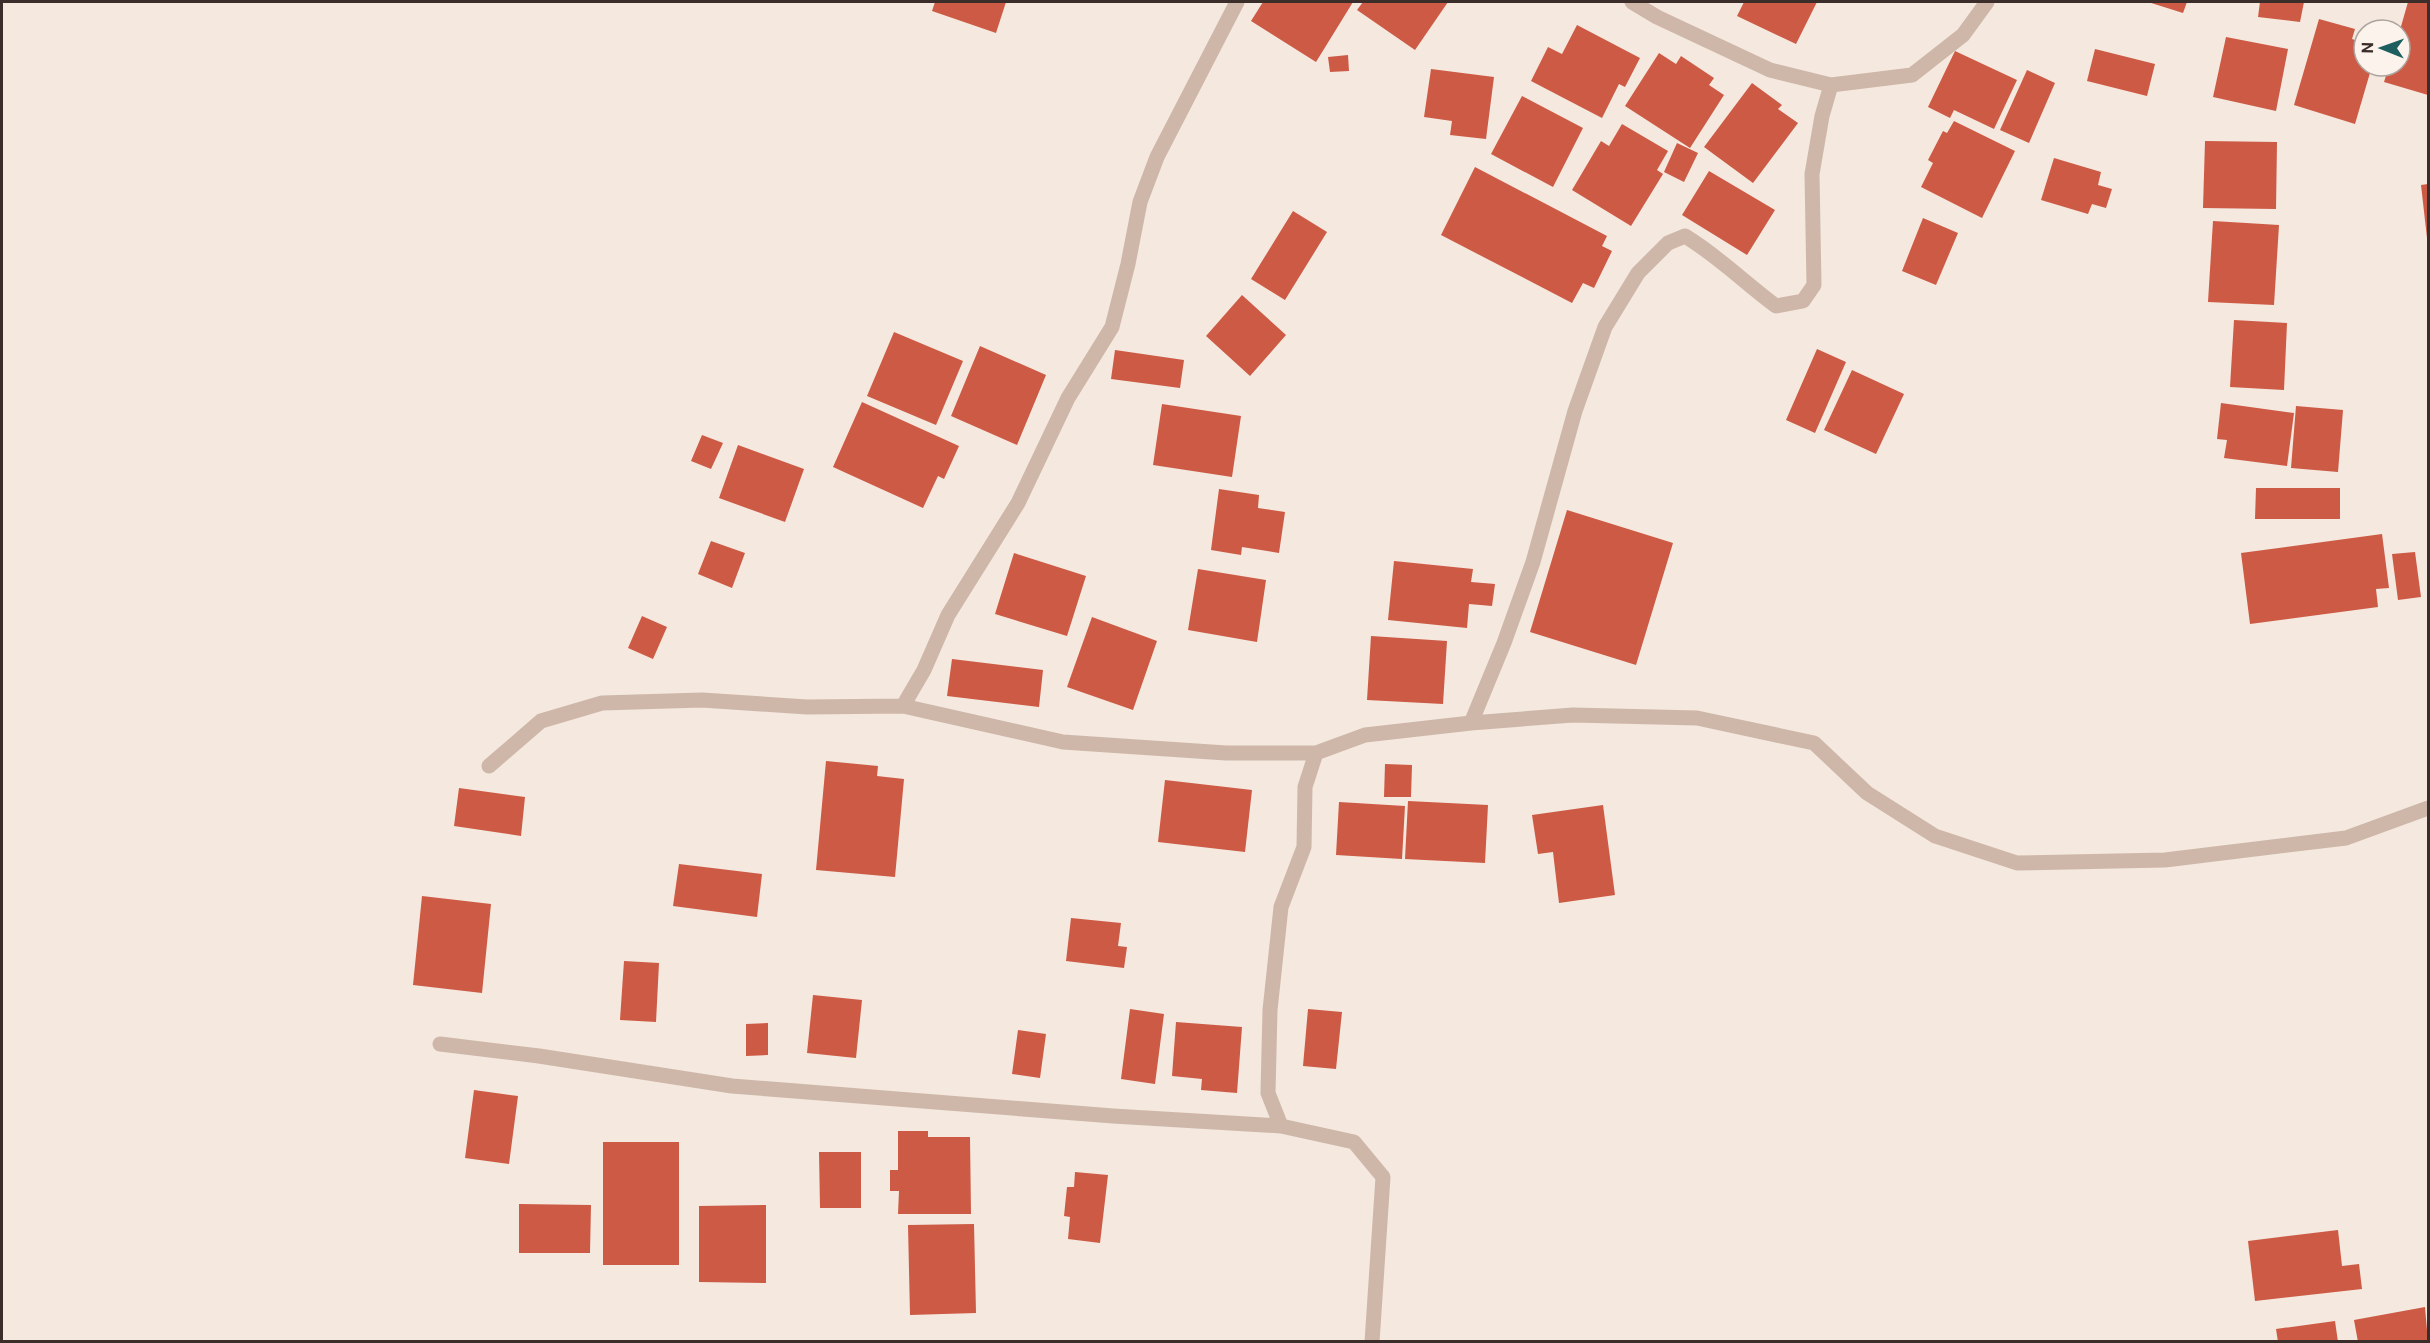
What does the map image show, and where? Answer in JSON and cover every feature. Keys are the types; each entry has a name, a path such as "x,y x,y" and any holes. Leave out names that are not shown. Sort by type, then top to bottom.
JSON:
{"street":[{"path":"903,706 924,670 948,615 1018,503 1068,398 1112,327 1128,264 1140,202 1157,157 1237,2"},
{"path":"1632,2 1657,17 1770,70 1831,85 1912,75 1963,35 1987,2"},
{"path":"1471,723 1533,562 1575,411 1605,327 1638,273 1668,243 1685,236 1707,250 1741,280 1776,306 1803,301 1814,285 1812,174 1822,116 1831,85"},
{"path":"489,766 541,721 602,703 702,700 807,707 903,706 1063,742 1226,753 1316,753 1365,735 1573,715 1697,718 1814,743 1867,793 1935,836 2017,863 2165,860 2346,838 2428,808"},
{"path":"1281,1126 1268,1093 1270,1010 1281,907 1304,847 1305,787 1316,753"},
{"path":"440,1044 539,1056 732,1086 1090,1114 1281,1126 1354,1142 1383,1177 1372,1341"}],"building":[{"path":"935,2 1006,2 996,33 932,11"},
{"path":"1263,2 1353,2 1316,62 1251,21"},
{"path":"1363,2 1448,2 1415,50 1357,10"},
{"path":"1744,2 1817,2 1796,44 1737,16"},
{"path":"2148,2 2187,2 2183,13"},
{"path":"2260,2 2304,2 2300,22 2258,17"},
{"path":"2408,2 2428,2 2428,95 2384,82 2385,78 2412,78 2412,18 2403,18"},
{"path":"2319,19 2352,28 2352,78 2368,78 2355,124 2294,105"},
{"path":"1577,25 1640,58 1625,87 1619,84 1602,118 1531,81 1548,47 1562,54"},
{"path":"2226,37 2288,49 2276,111 2213,97"},
{"path":"2095,49 2155,64 2147,96 2087,81"},
{"path":"1955,51 2017,80 1994,129 1954,110 1950,118 1928,107"},
{"path":"1659,53 1676,64 1681,56 1714,78 1709,85 1724,95 1690,148 1625,106"},
{"path":"1348,55 1349,71 1330,72 1328,57"},
{"path":"1431,69 1494,77 1486,139 1450,135 1452,121 1424,117"},
{"path":"2027,70 2055,83 2029,143 2000,130"},
{"path":"1752,83 1782,105 1778,109 1798,123 1753,183 1704,147"},
{"path":"1522,96 1583,128 1553,187 1491,154"},
{"path":"1954,121 2015,151 1982,218 1921,187 1933,163 1928,160 1943,131 1947,133"},
{"path":"1622,124 1668,151 1657,170 1663,174 1631,226 1572,190 1601,141 1609,146"},
{"path":"2205,141 2277,142 2276,209 2203,208"},
{"path":"1677,143 1698,153 1684,182 1664,172"},
{"path":"2054,158 2101,172 2098,185 2112,189 2106,208 2092,204 2088,214 2041,200"},
{"path":"1475,167 1607,236 1602,246 1612,251 1594,288 1583,283 1572,303 1441,235"},
{"path":"1709,171 1775,210 1747,255 1682,215"},
{"path":"2428,184 2428,238 2427,238 2421,185"},
{"path":"1293,211 1327,232 1285,300 1251,279"},
{"path":"1923,218 1958,233 1936,285 1902,271"},
{"path":"2213,221 2279,225 2274,305 2208,302"},
{"path":"1242,295 1286,335 1250,376 1206,336"},
{"path":"2234,320 2287,323 2284,390 2230,387"},
{"path":"894,332 963,361 936,425 867,396"},
{"path":"980,346 1046,375 1017,445 951,416"},
{"path":"1817,349 1846,362 1815,433 1786,420"},
{"path":"1115,350 1184,360 1180,388 1111,379"},
{"path":"1852,370 1904,394 1876,454 1824,430"},
{"path":"862,402 959,446 944,479 938,476 923,508 833,467"},
{"path":"2221,403 2294,413 2287,466 2224,458 2227,440 2217,439"},
{"path":"1162,404 1241,416 1232,477 1153,465"},
{"path":"2296,406 2343,410 2338,472 2291,468"},
{"path":"702,435 723,443 711,469 691,461"},
{"path":"738,445 804,469 785,522 719,498"},
{"path":"2256,488 2340,488 2340,519 2255,519"},
{"path":"1219,489 1259,495 1258,508 1285,512 1279,553 1242,547 1241,555 1211,550"},
{"path":"1567,510 1673,543 1636,665 1530,632"},
{"path":"2382,534 2389,588 2376,589 2378,607 2250,624 2241,553"},
{"path":"711,541 745,553 732,588 698,574"},
{"path":"2415,552 2421,597 2398,600 2392,554"},
{"path":"1014,553 1086,576 1067,636 995,614"},
{"path":"1394,561 1473,569 1471,582 1495,584 1492,606 1469,604 1467,628 1388,620"},
{"path":"1198,569 1266,580 1257,642 1188,630"},
{"path":"642,616 667,627 653,659 628,648"},
{"path":"1092,617 1157,641 1133,710 1067,687"},
{"path":"1371,636 1447,641 1443,704 1367,700"},
{"path":"952,659 1043,670 1039,707 947,696"},
{"path":"826,761 878,766 877,776 904,779 895,877 816,870"},
{"path":"1385,764 1412,765 1411,797 1384,797"},
{"path":"1165,780 1252,790 1245,852 1158,842"},
{"path":"459,788 525,797 521,836 454,826"},
{"path":"1408,801 1488,805 1485,863 1405,859"},
{"path":"1339,802 1405,806 1402,859 1336,855"},
{"path":"1603,805 1615,895 1559,903 1553,852 1538,854 1532,815"},
{"path":"679,864 762,874 757,917 673,906"},
{"path":"422,896 491,904 482,993 413,985"},
{"path":"1071,918 1121,923 1118,946 1127,947 1124,968 1066,961"},
{"path":"624,961 659,963 656,1022 620,1020"},
{"path":"813,995 862,1000 856,1058 807,1053"},
{"path":"1130,1009 1164,1014 1155,1084 1121,1079"},
{"path":"1308,1009 1342,1012 1336,1069 1303,1066"},
{"path":"1176,1022 1242,1027 1237,1093 1201,1090 1202,1079 1172,1076"},
{"path":"768,1023 768,1055 746,1056 746,1024"},
{"path":"1018,1030 1046,1034 1040,1078 1012,1074"},
{"path":"474,1090 518,1096 509,1164 465,1158"},
{"path":"898,1131 928,1131 928,1137 970,1137 971,1214 898,1214 899,1191 890,1191 890,1170 898,1170"},
{"path":"603,1142 679,1142 679,1265 603,1265"},
{"path":"819,1152 861,1152 861,1208 820,1208"},
{"path":"1075,1172 1108,1175 1100,1243 1068,1239 1070,1217 1064,1216 1067,1187 1074,1187"},
{"path":"519,1204 591,1205 590,1253 519,1253"},
{"path":"766,1205 766,1283 699,1282 699,1206"},
{"path":"974,1224 976,1313 910,1315 908,1225"},
{"path":"2338,1230 2342,1266 2359,1264 2362,1289 2255,1301 2248,1241"},
{"path":"2425,1307 2428,1342 2358,1342 2354,1320"},
{"path":"2335,1321 2338,1342 2278,1342 2276,1329"}]}
